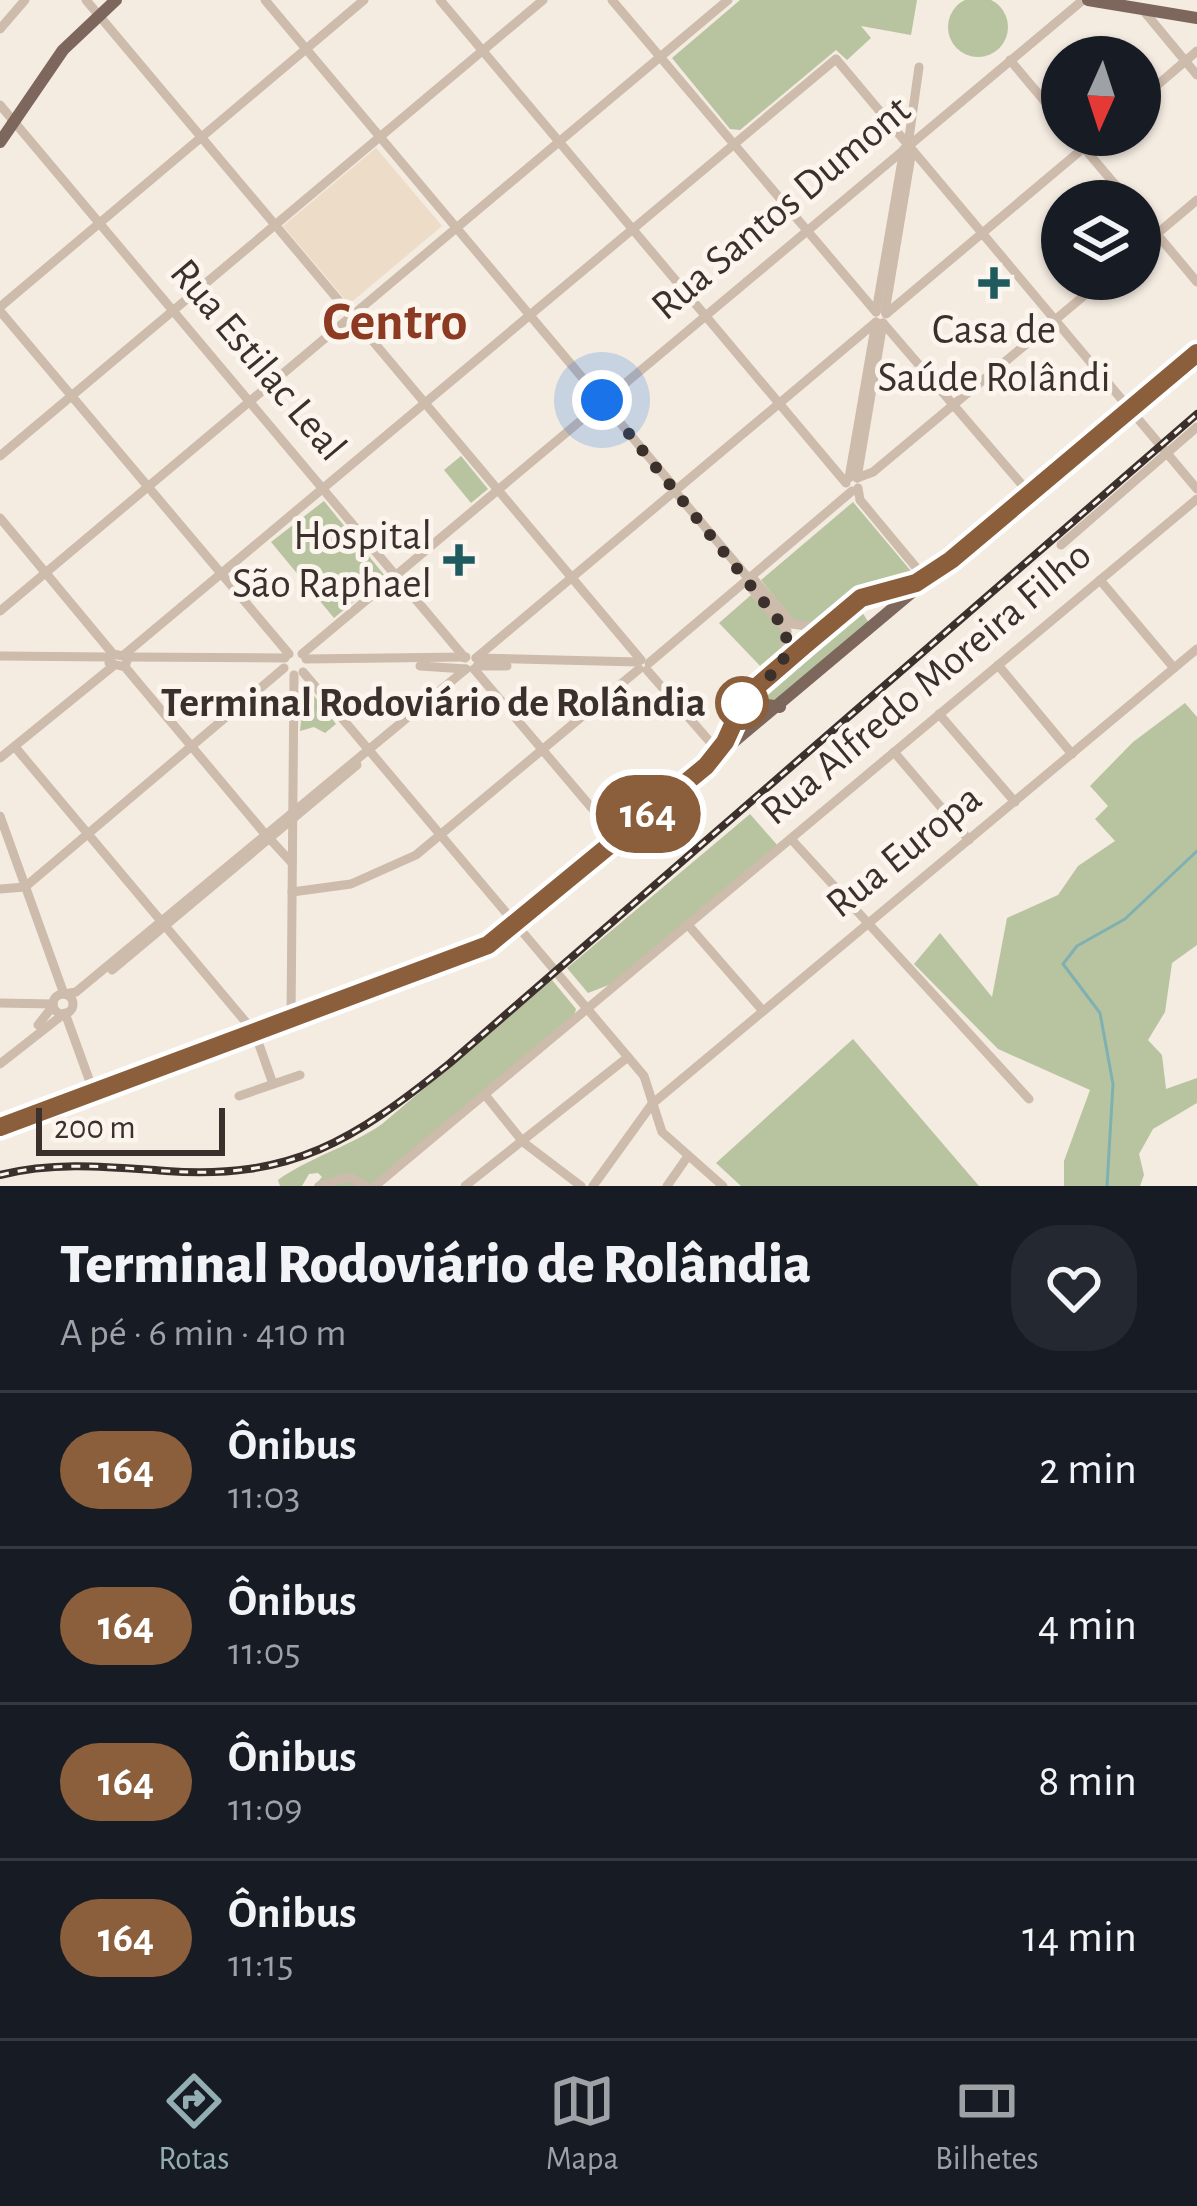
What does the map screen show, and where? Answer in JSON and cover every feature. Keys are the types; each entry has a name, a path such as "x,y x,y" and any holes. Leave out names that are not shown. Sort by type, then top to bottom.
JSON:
{"main road":[{"path":"0,131 7,113 93,8 107,0"},
{"path":"93,8 116,0"},
{"path":"1085,0 1197,16"},
{"path":"1116,0 1142,7"},
{"path":"0,142 7,113"},
{"path":"0,1127 466,955 516,926 1197,353"},
{"path":"706,766 746,696 783,663 865,596 925,578 951,560"},
{"path":"831,623 862,608 873,619 870,632"},
{"path":"764,680 761,704 769,709 783,706"}],"street":[{"path":"0,29 25,0"},
{"path":"262,0 749,579 787,631 783,663"},
{"path":"440,0 778,404 852,484 925,578"},
{"path":"0,456 544,0"},
{"path":"612,0 1030,494"},
{"path":"1,607 723,0"},
{"name":"Rua Santos Dumont","path":"23,888 1085,0"},
{"path":"358,2 0,309 644,1076 662,1132 723,1186"},
{"path":"1142,7 1197,76"},
{"path":"93,8 718,752"},
{"path":"1161,82 1197,51"},
{"path":"0,758 836,59 1197,489"},
{"path":"1010,60 1041,97"},
{"path":"852,484 919,67"},
{"name":"Rua Estilac Leal","path":"7,113 618,839"},
{"path":"0,1061 69,1010 163,924 674,489 1074,156"},
{"path":"1091,156 1111,180"},
{"path":"1161,231 1197,200"},
{"path":"1161,239 1197,282"},
{"path":"292,892 370,878 441,836 749,579 852,484 873,472 1079,300"},
{"path":"1061,545 1197,428"},
{"name":"Rua Alfredo Moreira Filho","path":"375,1186 1197,499"},
{"path":"0,518 292,863"},
{"path":"749,579 802,630 831,623"},
{"path":"1100,580 1174,668"},
{"name":"Rua Europa","path":"592,1186 652,1104 1197,650"},
{"path":"0,658 642,665"},
{"path":"291,1019 295,663"},
{"path":"998,665 1072,754"},
{"path":"939,714 1015,802"},
{"path":"15,747 255,1033 273,1084"},
{"path":"894,752 969,840"},
{"path":"0,816 43,942 57,1000 69,1010 96,1092"},
{"path":"791,839 1029,1099"},
{"path":"0,889 23,888"},
{"path":"0,1003 57,1000 76,992 163,924"},
{"path":"689,926 763,1011"},
{"path":"57,1000 69,1010"},
{"path":"14,1049 57,1000"},
{"path":"473,1184 628,1058"},
{"path":"238,1096 300,1075"},
{"path":"486,1096 523,1142 580,1186"},
{"path":"667,1186 688,1156"},
{"path":"319,1186 349,1177 366,1186"}],"green space":[{"path":"967,-1 989,-1 1006,16 1006,38 989,55 967,55 950,38 950,16"},
{"path":"740,0 917,0 911,35 861,26 871,38 847,60 836,50 740,130 730,129 672,58"},
{"path":"461,456 488,489 471,503 444,470"},
{"path":"324,501 385,576 334,618 271,542"},
{"path":"853,502 916,577 840,606 818,625 795,622 761,580"},
{"path":"751,595 783,631 782,656 763,669 719,623"},
{"path":"862,612 869,623 771,706 763,689 853,613"},
{"path":"305,684 336,724 325,733 314,727 300,731"},
{"path":"1185,703 1197,717 1197,945 1172,963 1165,1012 1148,1040 1162,1055 1166,1089 1197,1078 1197,1103 1153,1129 1139,1154 1144,1175 1140,1186 1064,1186 1064,1161 1090,1090 998,1049 914,964 940,933 992,997 1007,918 1058,895 1078,866 1115,841 1095,819 1108,806 1090,786 1133,742"},
{"path":"750,814 779,847 619,981 588,993 567,968"},
{"path":"552,980 576,1009 574,1016 372,1186 314,1186 322,1177 318,1173 309,1174 302,1186 280,1186 278,1180 290,1172 382,1124"},
{"path":"853,1039 979,1186 741,1186 716,1163"}],"shaded area":[{"path":"376,148 442,226 349,304 283,226"}],"waterway":[{"path":"1107,1186 1113,1084 1100,1013 1063,964 1077,946 1125,919 1197,851"}],"railway":[{"path":"0,1175 62,1167 250,1169 320,1149 383,1114 450,1063 1197,414"}],"bus line":[{"name":"164","path":"0,1127 494,942 706,766 725,742 746,696 783,663 857,601 916,583 951,560 1197,353"}],"place":[{"name":"Casa de Saúde Rolândi","path":"994,283"},
{"name":"Hospital São Raphael","path":"459,560"},
{"name":"Terminal Rodoviário de Rolândia","path":"742,703"}],"district":[{"name":"Centro","path":"395,323"}],"route":[{"path":"602,400 787,631 790,643 783,663 742,703"}]}
